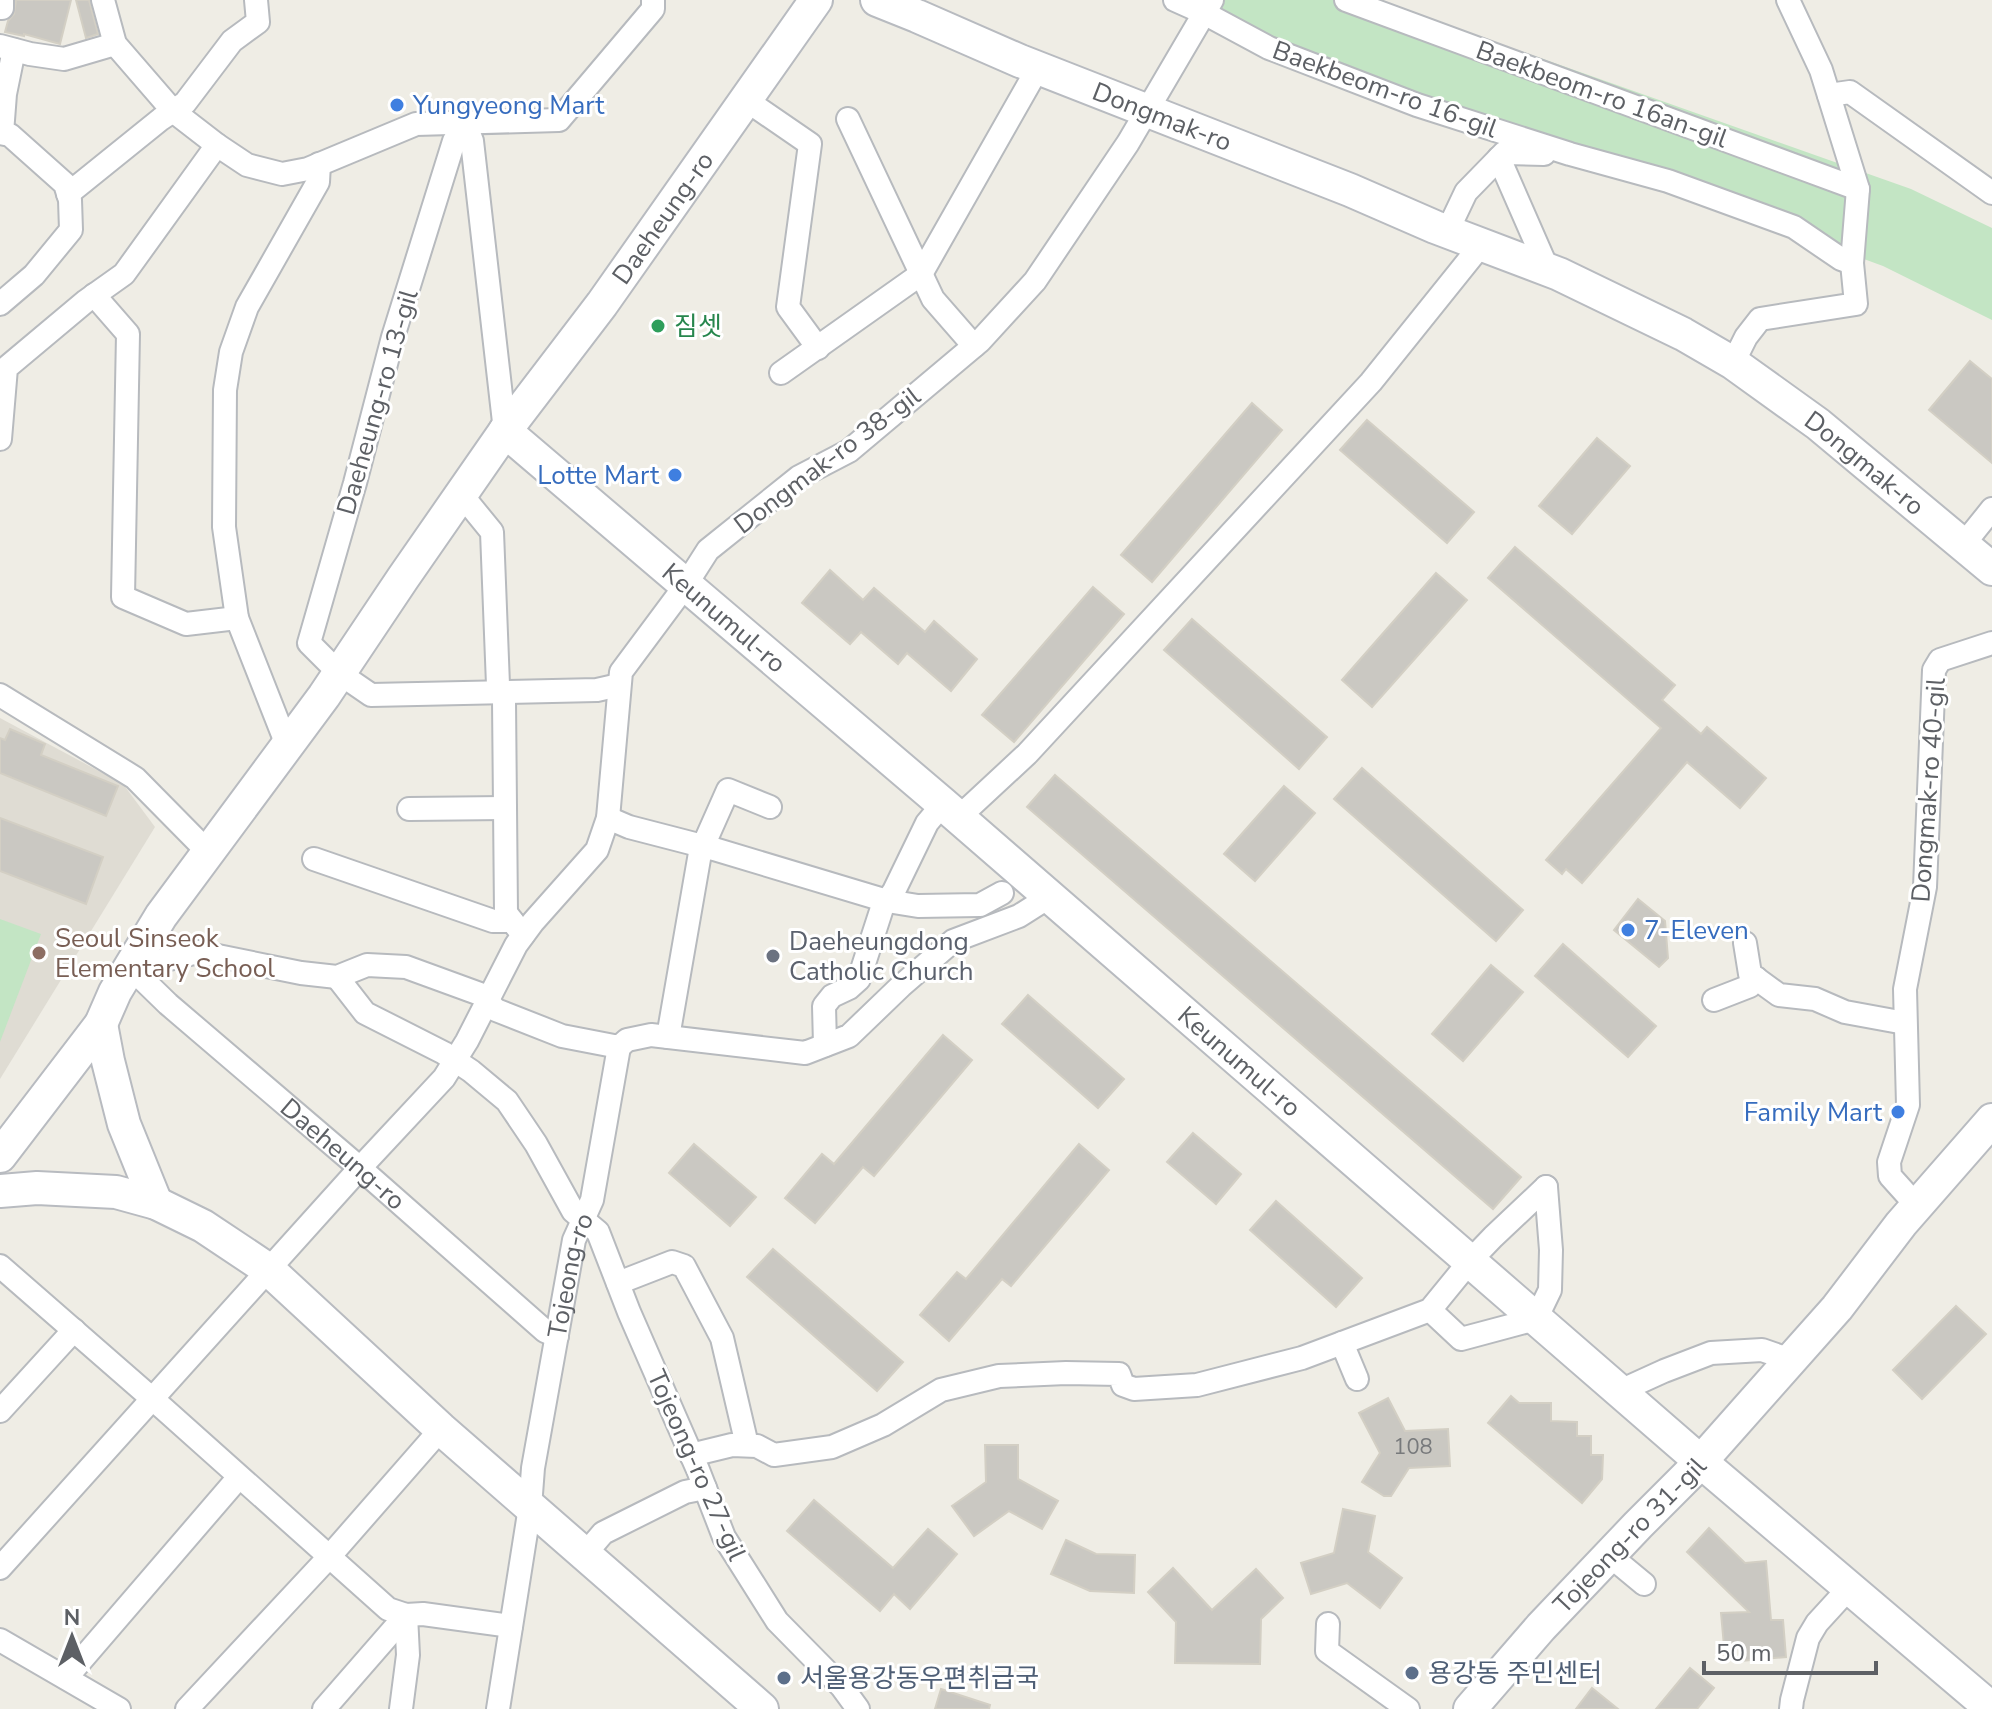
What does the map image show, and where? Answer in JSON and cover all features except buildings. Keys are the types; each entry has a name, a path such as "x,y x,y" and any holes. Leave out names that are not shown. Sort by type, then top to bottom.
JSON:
{"main road":[{"name":"Daeheung-ro","path":"0,1156 101,1024 115,992 161,916 339,673 505,431 602,304 816,0"},
{"name":"Dongmak-ro","path":"877,0 1038,68 1548,270 1683,334 1733,363 1818,424 1992,569"},
{"name":"Keunumul-ro","path":"505,431 1992,1709"},
{"path":"101,1024 124,1124 156,1203"},
{"name":"Tojeong-ro 31-gil","path":"1470,1709 1541,1627 1700,1461 1791,1360 1837,1308 1901,1224 1992,1120"},
{"path":"0,1191 37,1188 116,1192 156,1203 203,1226 269,1270 441,1429 762,1709"}],"street":[{"path":"0,8 2,0"},
{"path":"103,0 115,44 173,111 247,165 282,174 308,169 416,124 559,120 653,9 653,0"},
{"path":"68,194 185,103 232,41 258,22 256,0"},
{"path":"1146,110 1208,6 1175,0"},
{"name":"Baekbeom-ro 16an-gil","path":"1346,0 1858,189"},
{"path":"1733,363 1746,337 1760,319 1856,304 1852,263 1858,189 1821,70 1788,0"},
{"name":"Baekbeom-ro 16-gil","path":"1208,6 1269,48 1390,95 1570,154"},
{"path":"0,304 34,275 71,230 70,200 65,184 10,135 1,133 7,48 64,59 115,44"},
{"path":"781,373 921,274 1038,68"},
{"path":"1829,95 1850,92 1992,193"},
{"path":"746,100 810,144 788,307 818,348"},
{"name":"Dongmak-ro 38-gil","path":"619,685 621,672 708,550 799,477 849,451 974,346 1035,281 1128,143 1146,110"},
{"path":"848,119 933,299 974,346"},
{"path":"465,123 472,141 505,431"},
{"name":"Daeheung-ro 13-gil","path":"339,673 309,643 310,634 398,322 454,141 465,123"},
{"path":"0,439 6,368 124,274 217,145"},
{"path":"1447,232 1466,192 1504,153 1570,154 1668,181 1794,227 1841,259 1852,263"},
{"path":"1499,158 1548,270"},
{"path":"287,745 237,618 224,527 225,390 231,352 247,307 318,182 319,164"},
{"path":"825,1045 824,1006 832,996 859,979 882,908 894,891 927,823 950,811 1027,754 1371,382 1481,245"},
{"path":"94,295 128,334 123,597 186,624 237,618"},
{"path":"461,494 492,532 498,685 504,701 506,913 518,928"},
{"path":"1963,545 1992,509"},
{"name":"Dongmak-ro 40-gil","path":"1917,1206 1890,1176 1889,1162 1908,1105 1905,989 1925,887 1934,670 1940,660 1992,643"},
{"path":"0,1568 444,1078 516,945 518,928 597,850 608,818 619,685 597,690 371,695 339,673"},
{"path":"0,695 135,778 208,852"},
{"path":"668,1037 703,846 728,790 770,807"},
{"path":"409,809 505,808"},
{"path":"608,818 629,827 887,901 918,906 980,905 1002,893"},
{"path":"314,859 518,928"},
{"path":"131,968 198,952 301,973 337,977 367,965 406,967 480,994 496,1010 562,1036 619,1047 627,1040 651,1035 805,1053 849,1036 953,941 1019,916 1049,897"},
{"path":"1745,943 1750,974 1779,995 1815,999 1845,1012 1905,1023"},
{"name":"Daeheung-ro","path":"131,968 168,1004 545,1331 557,1336"},
{"name":"Tojeong-ro 27-gil","path":"337,977 365,1013 444,1053 507,1101 536,1144 573,1211 598,1232 724,1537 777,1621 842,1687 858,1709"},
{"path":"1714,1000 1750,986 1756,978"},
{"name":"Tojeong-ro","path":"498,1709 530,1507 533,1468 574,1240 592,1200 619,1047"},
{"path":"691,1455 732,1445 757,1446 774,1455 832,1447 883,1425 941,1390 999,1376 1119,1374 1123,1385 1134,1389 1197,1385 1302,1358 1430,1310 1470,1261 1546,1187 1551,1250 1550,1290 1536,1319 1461,1339 1430,1310"},
{"path":"618,1283 672,1262 684,1266 722,1338 747,1445"},
{"path":"0,1266 388,1609 406,1615 423,1614 511,1626"},
{"path":"0,1411 74,1330"},
{"path":"1342,1343 1357,1379"},
{"path":"1620,1391 1711,1353 1762,1350 1791,1360"},
{"path":"187,1709 329,1557 441,1429"},
{"path":"66,1678 239,1477"},
{"path":"585,1554 603,1533 685,1492 705,1488"},
{"path":"1609,1555 1644,1584"},
{"path":"1791,1709 1808,1638 1817,1623 1849,1588"},
{"path":"324,1709 406,1615"},
{"path":"401,1709 408,1655 406,1615"},
{"path":"1328,1624 1327,1651 1408,1709"},
{"path":"0,1640 119,1709"}],"shaded area":[{"name":"Seoul Sinseok Elementary School","path":"0,718 123,784 155,827 0,1079"}],"green space":[{"path":"1173,0 1376,0 1911,189 1992,228 1992,320 1883,266 1275,44"},
{"path":"0,919 41,934 0,1042"}],"place":[{"name":"Yungyeong Mart","path":"397,105"},
{"name":"짐셋","path":"658,326"},
{"name":"Lotte Mart","path":"675,475"},
{"name":"7-Eleven","path":"1628,930"},
{"name":"Seoul Sinseok Elementary School","path":"39,953"},
{"name":"Daeheungdong Catholic Church","path":"773,956"},
{"name":"Family Mart","path":"1898,1112"},
{"name":"용강동 주민센터","path":"1412,1673"},
{"name":"서울용강동우편취급국","path":"784,1678"}]}
